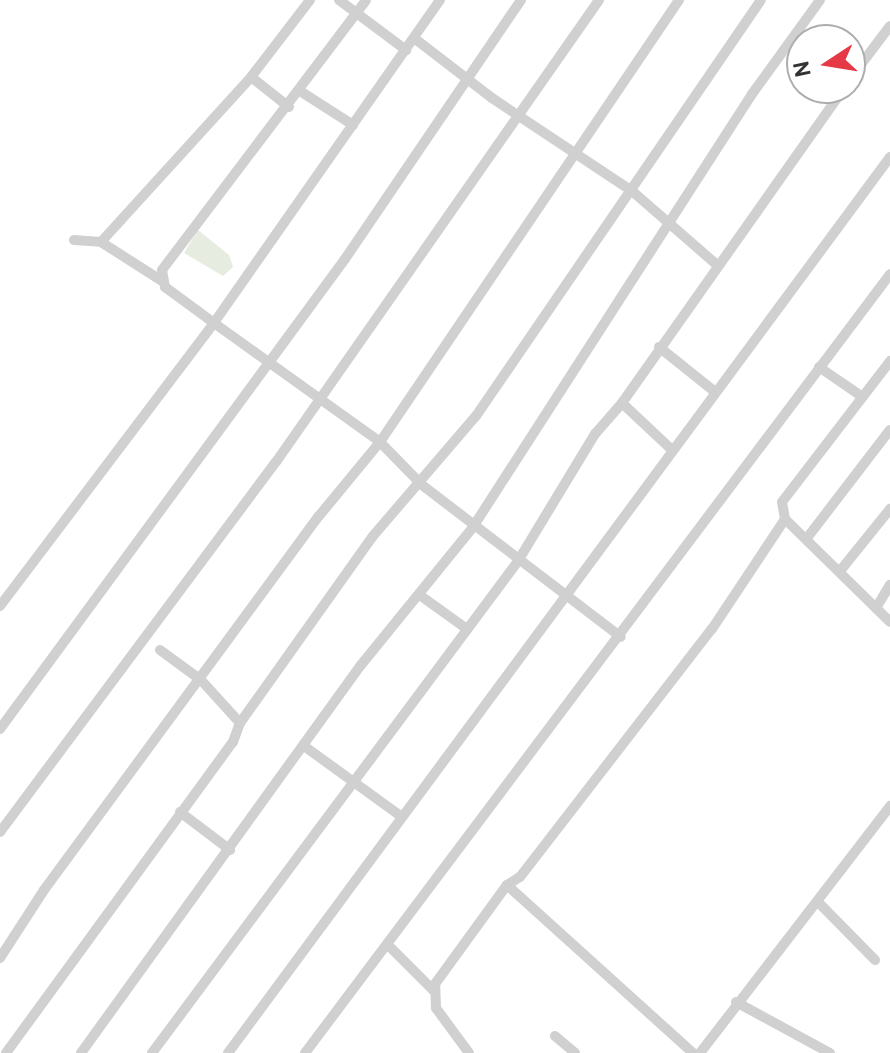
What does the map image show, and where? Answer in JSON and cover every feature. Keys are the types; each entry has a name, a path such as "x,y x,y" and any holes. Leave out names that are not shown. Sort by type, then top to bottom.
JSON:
{"street":[{"path":"101,242 251,77 310,0"},
{"path":"339,0 406,50"},
{"path":"162,281 162,270 289,107 366,0"},
{"path":"0,606 214,323 440,0"},
{"path":"0,729 272,360 521,0"},
{"path":"0,832 322,397 599,0"},
{"path":"0,958 44,890 319,516 380,442 679,0"},
{"path":"6,1053 233,742 240,723 373,536 422,485 632,191 761,0"},
{"path":"81,1053 117,995 230,850 361,665 421,596 473,527 669,222 820,0"},
{"path":"866,58 890,26"},
{"path":"414,38 467,80 632,191 717,265"},
{"path":"251,77 289,107"},
{"path":"300,91 353,125"},
{"path":"152,1053 518,561 595,434 622,403 833,104"},
{"path":"228,1053 671,449 890,157"},
{"path":"74,240 101,242 162,281 214,323 272,360 380,442 422,485 473,527 621,637"},
{"path":"305,1053 575,691 621,637 890,274"},
{"path":"659,347 714,391"},
{"path":"890,361 782,502 785,519 890,622"},
{"path":"819,367 861,396"},
{"path":"622,403 671,449"},
{"path":"807,538 890,430"},
{"path":"840,571 890,509"},
{"path":"433,990 507,885 520,877 651,711 785,519"},
{"path":"876,608 890,585"},
{"path":"421,596 467,629"},
{"path":"160,650 201,680 240,723"},
{"path":"304,746 402,817"},
{"path":"700,1053 736,1002 819,903 890,806"},
{"path":"180,812 230,850"},
{"path":"507,885 693,1053"},
{"path":"819,903 875,960"},
{"path":"388,945 433,990 436,1008 469,1053"},
{"path":"736,1002 830,1053"},
{"path":"555,1036 575,1053"}],"shaded area":[{"path":"198,230 229,255 233,267 223,276 184,253"}]}
